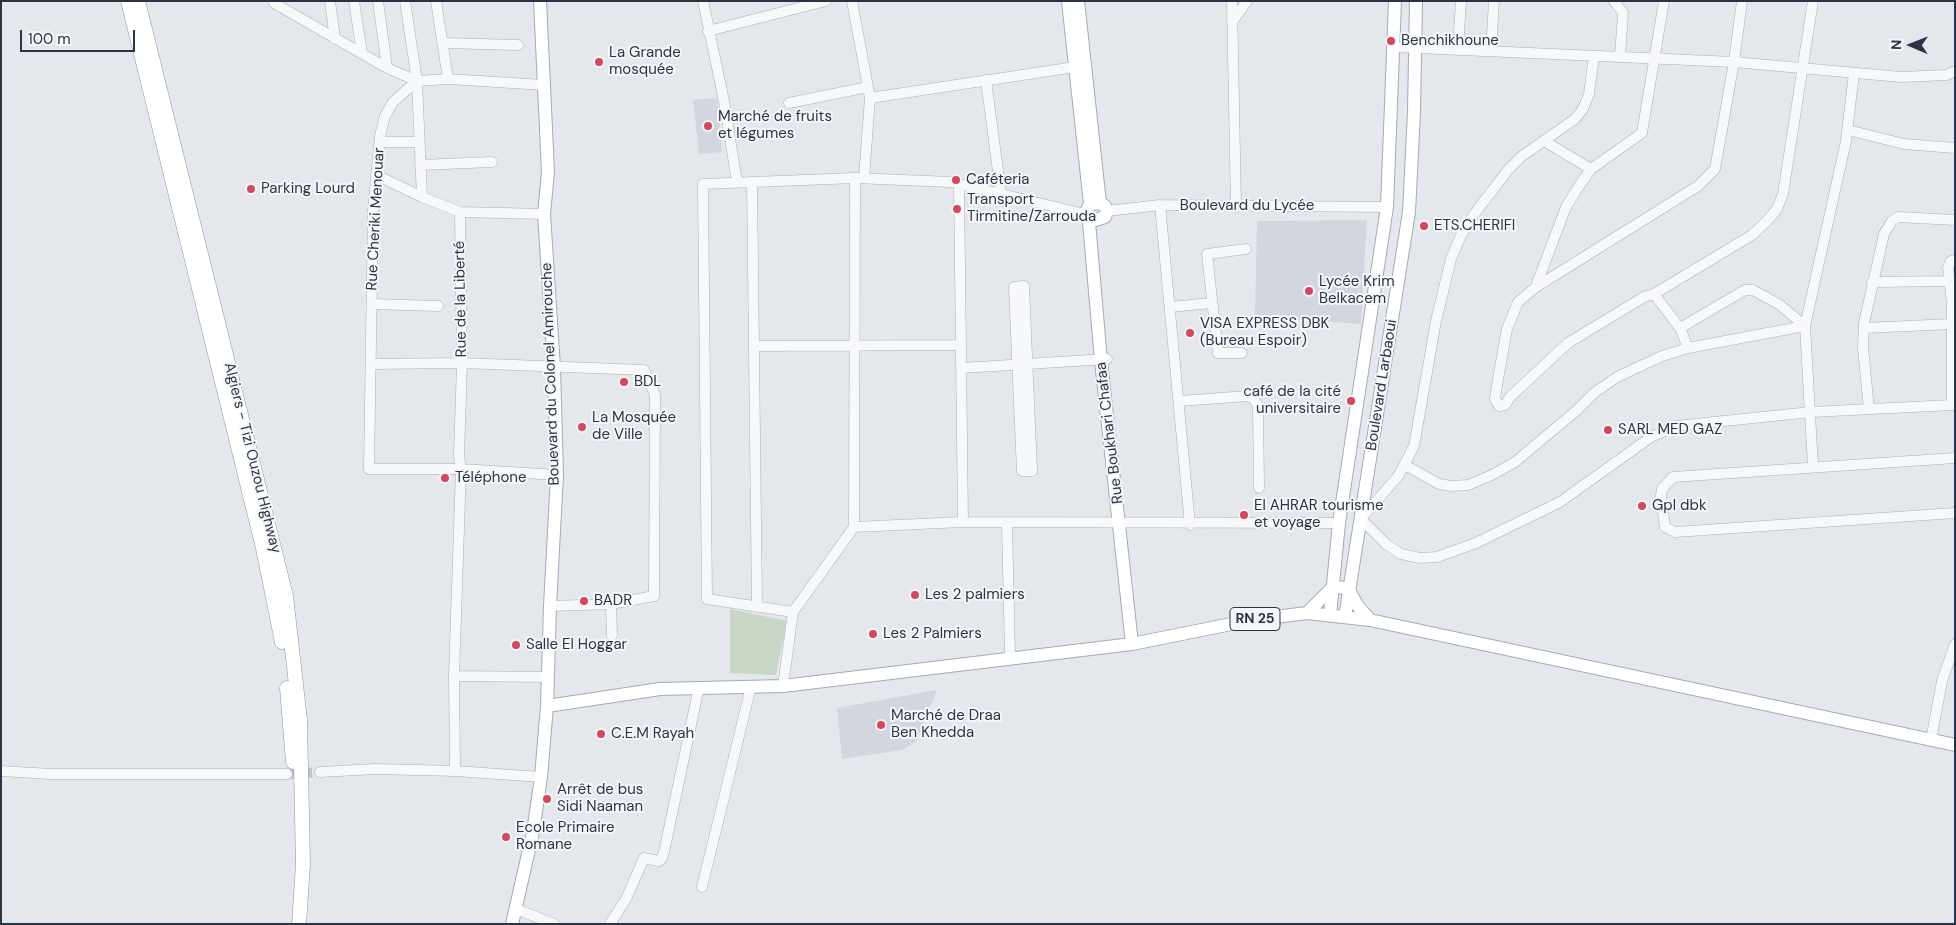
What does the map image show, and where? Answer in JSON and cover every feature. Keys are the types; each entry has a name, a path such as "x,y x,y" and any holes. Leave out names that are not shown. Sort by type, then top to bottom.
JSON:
{"highway":[{"name":"Algiers - Tizi Ouzou Highway","path":"128,1 263,548 281,636 293,764 295,831 290,924"},
{"name":"Algiers - Tizi Ouzou Highway","path":"138,1 286,596 300,720 303,864 299,924"}],"main road":[{"name":"Bouevard du Colonel Amirouche","path":"512,924 533,832 540,777 547,706 557,475 554,368 544,214 548,172 540,1"},
{"name":"Rue Boukhari Chafaa","path":"1068,1 1094,213"},
{"name":"Rue Boukhari Chafaa","path":"1078,1 1104,360 1124,524 1135,643"},
{"name":"Boulevard Larbaoui","path":"1330,615 1339,523 1387,207 1395,1"},
{"name":"Boulevard Larbaoui","path":"1345,617 1348,588 1361,518 1409,212 1416,47 1416,1"},
{"path":"1307,614 1333,587 1348,588 1357,605 1370,620"},
{"name":"RN 25","path":"547,706 660,689 699,686 783,686 1135,643 1251,620 1307,614 1370,620 1955,745"}],"street":[{"path":"330,1 335,39"},
{"path":"354,1 362,53"},
{"path":"378,1 387,68"},
{"path":"405,1 417,81 422,197"},
{"path":"436,1 448,80"},
{"path":"703,1 724,101 737,182"},
{"path":"708,31 826,1"},
{"path":"783,686 793,612 854,527 854,345 860,178 870,98 852,1"},
{"path":"1232,1 1236,207"},
{"path":"1232,22 1247,1"},
{"path":"1458,49 1461,1"},
{"path":"1491,51 1494,1"},
{"path":"1614,1 1623,13 1620,57"},
{"path":"1536,287 1566,207 1591,169 1642,133 1664,1"},
{"path":"1742,1 1734,62 1717,161 1710,175 1698,186 1536,287 1518,302 1509,322 1495,399 1499,406 1505,405 1517,390 1568,343 1654,294 1752,234 1777,208 1783,194 1813,1"},
{"path":"274,3 387,68 417,81 448,80 544,85"},
{"path":"443,43 518,45"},
{"path":"1394,47 1458,49 1517,54 1734,62 1901,77 1952,74"},
{"path":"1594,56 1589,94 1583,108 1575,119 1522,156 1493,188 1461,235 1454,251 1442,292 1414,446 1405,465 1361,518 1386,544 1401,554 1420,558 1438,557 1476,543 1560,502 1661,432 1686,424 1811,412 1952,405 1954,374 1953,304 1948,267 1951,261 1955,260"},
{"path":"870,98 1075,67"},
{"path":"1813,466 1804,326 1848,130 1854,73"},
{"path":"986,80 1001,194"},
{"name":"Rue Cheriki Menouar","path":"417,81 393,102 385,116 380,142 373,210 369,469 461,469"},
{"path":"788,104 868,87"},
{"path":"1848,130 1904,144 1955,148"},
{"path":"1544,141 1591,169"},
{"path":"380,142 420,142"},
{"path":"420,165 492,162"},
{"path":"376,175 422,197 460,212 544,214"},
{"name":"Boulevard du Lycée","path":"757,606 707,599 703,184 860,178 959,184 1094,213 1160,206 1387,207"},
{"path":"752,182 757,606 793,612"},
{"path":"959,184 963,522"},
{"path":"1160,206 1190,525"},
{"name":"Rue de la Liberté","path":"455,771 454,676 461,469 459,456 462,363 460,212"},
{"path":"1868,409 1864,328 1872,282 1884,234 1892,221 1898,217 1955,220"},
{"path":"1242,353 1218,353 1207,254 1246,249"},
{"path":"1872,282 1949,281"},
{"path":"1022,365 1022,471 1032,471 1022,365 1014,287 1024,286 1022,365"},
{"path":"1680,328 1744,290 1753,290 1780,304 1804,326"},
{"path":"1654,294 1680,328 1688,348"},
{"path":"1170,306 1212,303"},
{"path":"372,304 438,306"},
{"path":"1864,328 1952,324"},
{"path":"1405,465 1425,478 1451,486 1468,485 1492,475 1515,462 1576,411 1594,393 1617,377 1662,356 1688,348 1804,326"},
{"path":"754,346 961,345"},
{"path":"962,368 1104,360"},
{"path":"371,364 462,363 644,370 655,395 654,596 611,604 550,606"},
{"path":"1178,402 1248,396 1254,399 1258,406 1259,488"},
{"path":"1955,458 1813,466 1673,477 1662,489 1661,496 1665,526 1675,532 1955,513"},
{"path":"461,469 557,475"},
{"path":"1371,528 1372,507"},
{"path":"854,527 963,522 1190,525 1264,522 1339,523"},
{"path":"1007,523 1010,657"},
{"path":"611,604 612,635"},
{"path":"1931,740 1942,682 1955,644"},
{"path":"454,676 548,677"},
{"path":"610,924 626,898 644,858 658,861 661,860 664,852 699,686"},
{"path":"702,887 751,687"},
{"path":"320,772 376,769 455,771 540,777"},
{"path":"1,771 51,774 287,774"},
{"path":"516,909 554,924"}],"shaded area":[{"name":"Marché de fruits et légumes","path":"717,98 722,152 699,154 693,100"},
{"name":"Lycée Krim Belkacem","path":"1367,220 1361,324 1255,316 1257,221"},
{"name":"Marché de Draa Ben Khedda","path":"937,690 916,742 902,750 842,759 837,708"}],"green space":[{"path":"730,609 787,621 776,675 730,673"}],"tunnel":[{"path":"287,774 320,772"}],"place":[{"name":"Benchikhoune","path":"1391,41"},
{"name":"La Grande mosquée","path":"599,62"},
{"name":"Marché de fruits et légumes","path":"708,126"},
{"name":"Caféteria","path":"956,180"},
{"name":"Parking Lourd","path":"251,189"},
{"name":"Transport Tirmitine/Zarrouda","path":"957,209"},
{"name":"ETS.CHERIFI","path":"1424,226"},
{"name":"Lycée Krim Belkacem","path":"1309,291"},
{"name":"VISA EXPRESS DBK (Bureau Espoir)","path":"1190,333"},
{"name":"BDL","path":"624,382"},
{"name":"café de la cité universitaire","path":"1351,401"},
{"name":"La Mosquée de Ville","path":"582,427"},
{"name":"SARL MED GAZ","path":"1608,430"},
{"name":"Téléphone","path":"445,478"},
{"name":"Gpl dbk","path":"1642,506"},
{"name":"El AHRAR tourisme et voyage","path":"1244,515"},
{"name":"Les 2 palmiers","path":"915,595"},
{"name":"BADR","path":"584,601"},
{"name":"Les 2 Palmiers","path":"873,634"},
{"name":"Salle El Hoggar","path":"516,645"},
{"name":"Marché de Draa Ben Khedda","path":"881,725"},
{"name":"C.E.M Rayah","path":"601,734"},
{"name":"Arrêt de bus Sidi Naaman","path":"547,799"},
{"name":"Ecole Primaire Romane","path":"506,837"}]}
